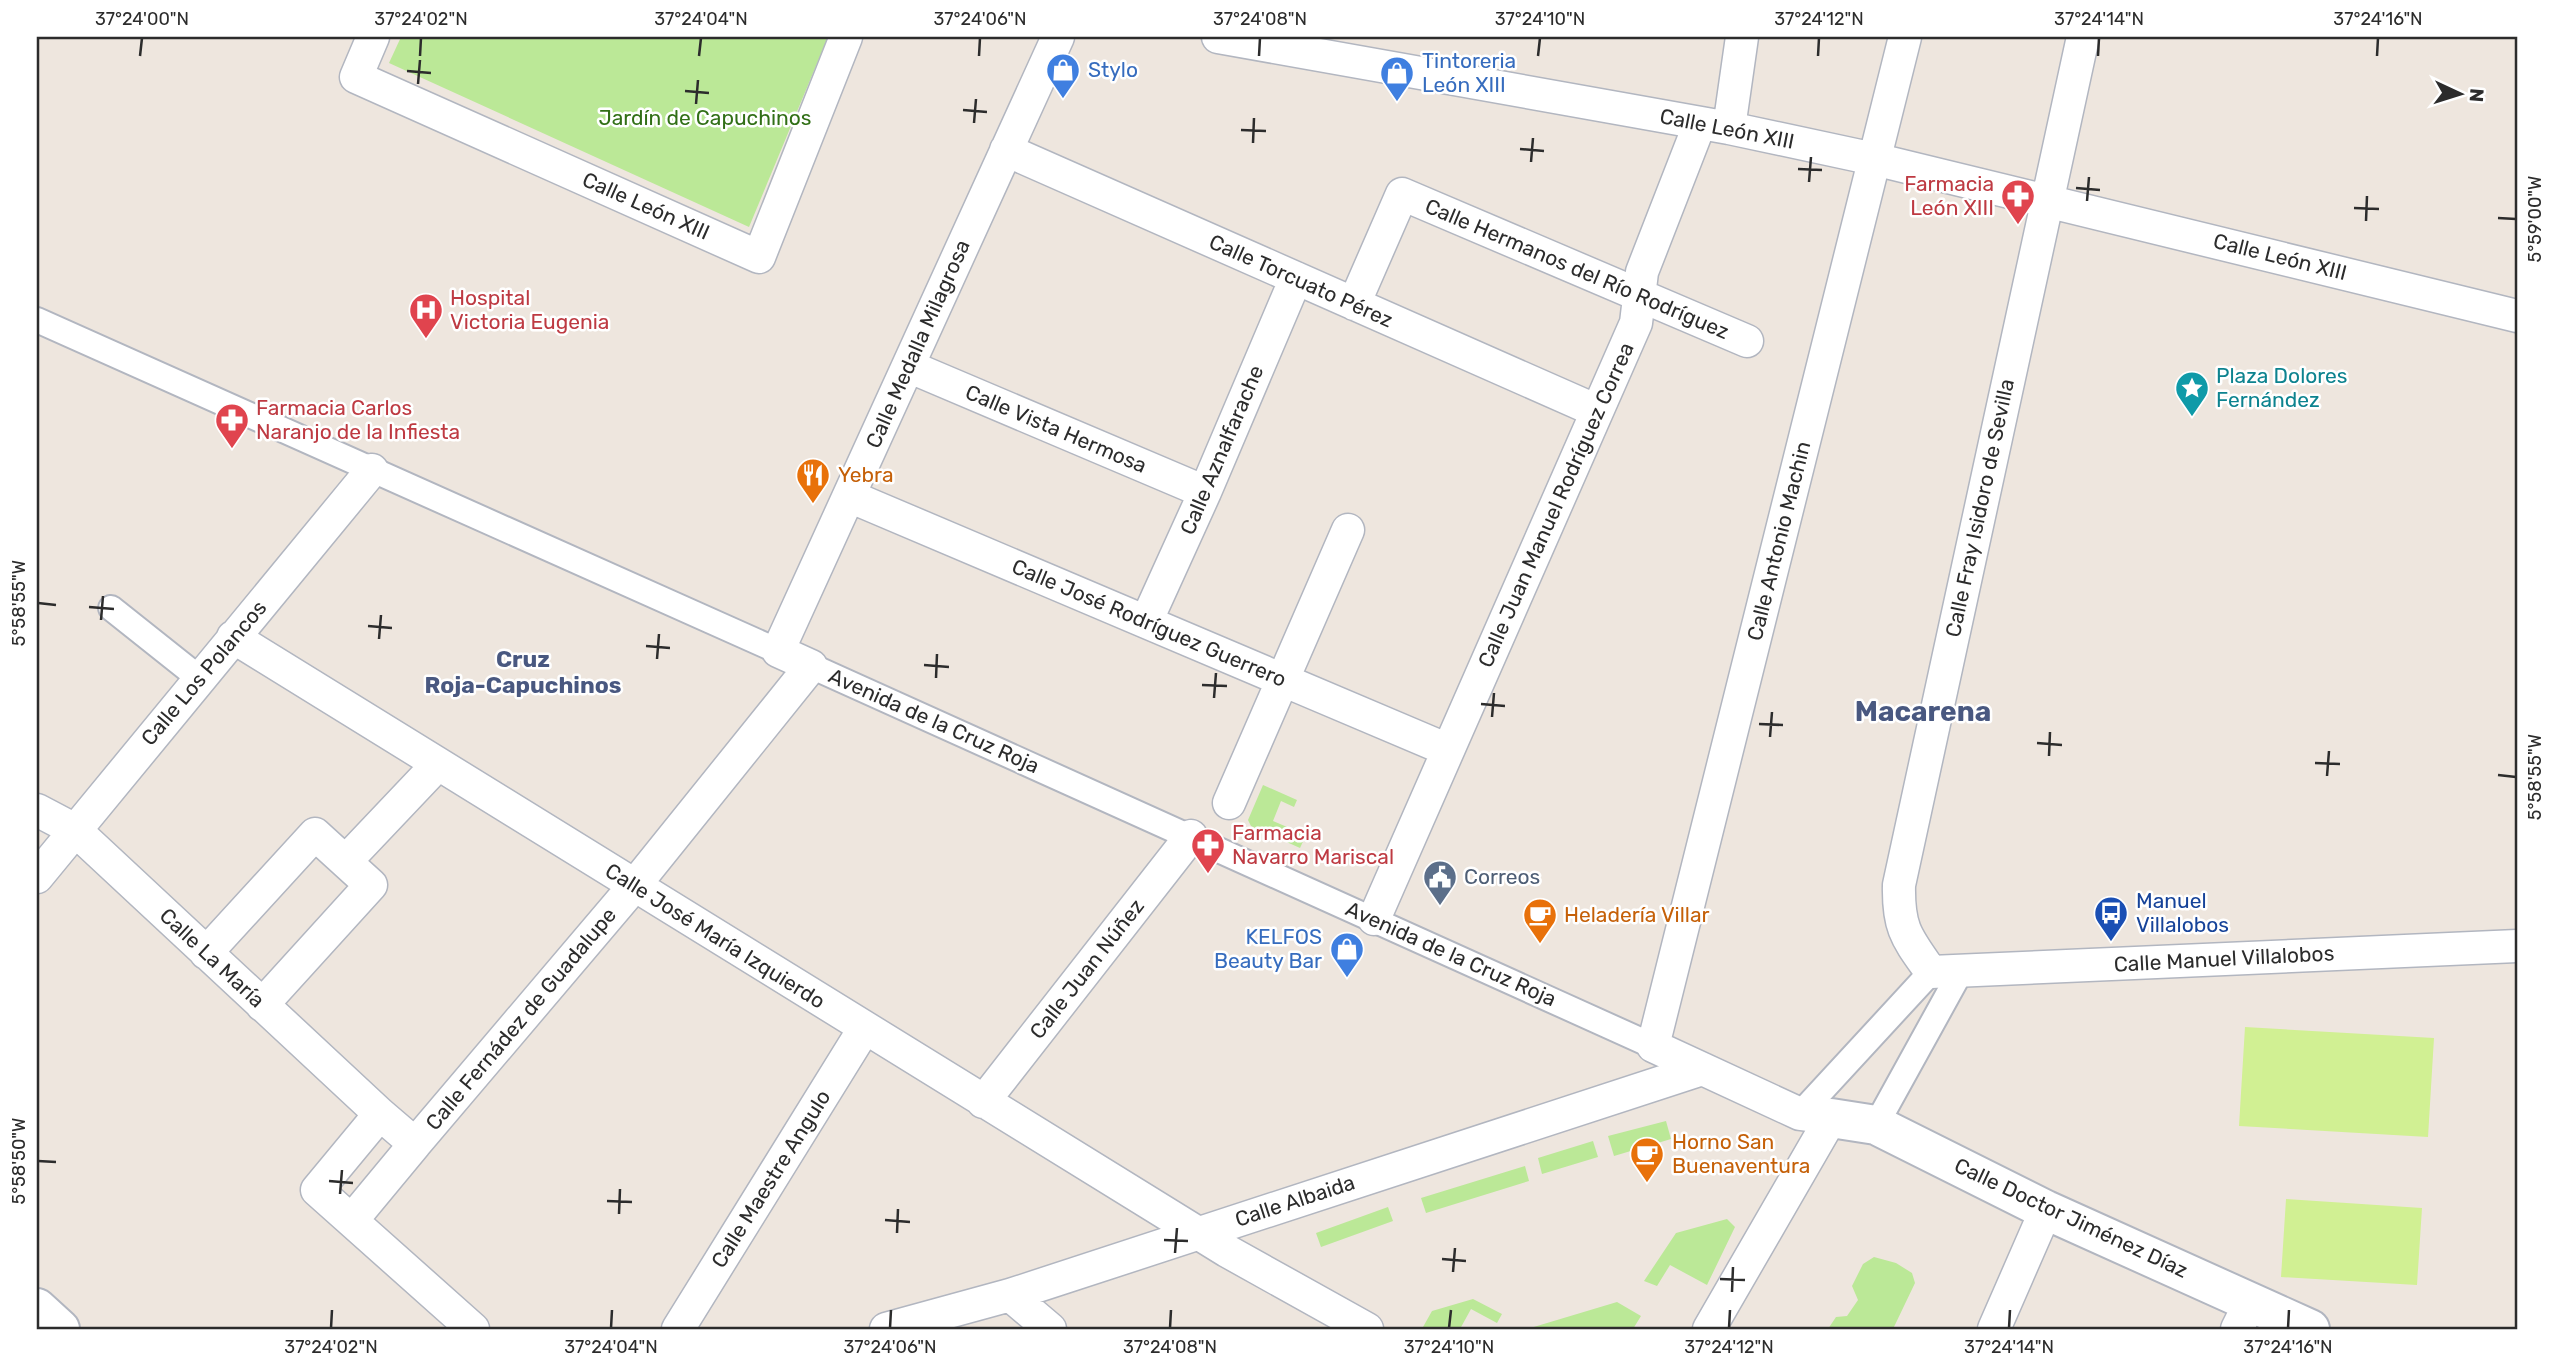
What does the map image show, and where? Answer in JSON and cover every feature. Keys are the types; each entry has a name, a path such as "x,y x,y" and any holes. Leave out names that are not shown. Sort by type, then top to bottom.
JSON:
{"street":[{"name":"Calle León XIII","path":"373,37 356,77 759,257 846,37"},
{"name":"Calle Medalla Milagrosa","path":"778,651 1058,37"},
{"name":"Calle León XIII","path":"1218,37 1714,125 1874,159 2517,316"},
{"name":"Calle Juan Manuel Rodríguez Correa","path":"1374,919 1636,323 1642,272 1714,125 1742,37"},
{"name":"Calle Antonio Machin","path":"1653,1046 1905,37"},
{"name":"Calle Fray Isidoro de Sevilla","path":"1946,971 1904,934 1898,912 1899,885 2083,37"},
{"name":"Calle Torcuato Pérez","path":"1006,150 1597,411"},
{"name":"Calle Hermanos del Río Rodríguez","path":"1354,304 1402,194 1747,341"},
{"name":"Calle Aznalfarache","path":"1146,622 1205,492 1296,278"},
{"name":"Avenida de la Cruz Roja","path":"37,320 1191,836 1702,1069 1815,1116"},
{"name":"Calle Vista Hermosa","path":"908,366 1205,492"},
{"name":"Calle Los Polancos","path":"37,877 372,470"},
{"name":"Calle José Rodríguez Guerrero","path":"849,496 1448,750"},
{"path":"1229,803 1348,530"},
{"path":"111,608 199,678"},
{"name":"Calle José María Izquierdo","path":"233,637 1227,1251 1367,1329"},
{"name":"Calle Fernádez de Guadalupe","path":"352,1220 634,886 811,666"},
{"path":"346,862 438,764"},
{"name":"Calle La María","path":"37,810 75,830 415,1144"},
{"path":"206,953 315,834 371,885 262,1005"},
{"name":"Calle Juan Núñez","path":"983,1102 1191,836"},
{"name":"Calle Manuel Villalobos","path":"1946,971 2517,946"},
{"path":"1709,1329 1815,1116 1946,971"},
{"path":"1876,1125 1946,971"},
{"name":"Calle Maestre Angulo","path":"678,1329 864,1029"},
{"name":"Calle Albaida","path":"886,1329 1010,1295 1702,1069"},
{"path":"380,1114 317,1190 473,1329"},
{"name":"Calle Doctor Jiménez Díaz","path":"1815,1116 1876,1125 2046,1210 2244,1315 2309,1329"},
{"path":"1994,1329 2046,1210"},
{"path":"1010,1295 1050,1329"},
{"path":"37,1308 60,1329"}],"green space":[{"name":"Jardín de Capuchinos","path":"401,37 828,37 749,227 389,63"},
{"path":"1263,785 1297,800 1294,807 1281,801 1273,821 1306,835 1300,848 1251,826 1248,820"},
{"path":"2245,1027 2434,1038 2428,1137 2239,1126"},
{"path":"1666,1121 1671,1139 1614,1156 1608,1136"},
{"path":"1593,1141 1598,1157 1542,1174 1538,1158"},
{"path":"1525,1166 1529,1181 1426,1213 1421,1198"},
{"path":"2286,1199 2422,1208 2417,1285 2281,1277"},
{"path":"1388,1207 1393,1221 1321,1247 1316,1233"},
{"path":"1727,1219 1735,1227 1707,1285 1670,1265 1657,1286 1644,1281 1676,1233"},
{"path":"1874,1257 1896,1263 1912,1273 1915,1283 1893,1329 1828,1329 1836,1317 1847,1316 1858,1300 1852,1286 1863,1264"},
{"path":"1473,1299 1502,1314 1497,1323 1471,1309 1460,1329 1423,1327 1432,1311"},
{"path":"1617,1302 1641,1316 1633,1329 1527,1329"}],"place":[{"name":"Stylo","path":"1063,100"},
{"name":"Tintoreria León XIII","path":"1397,103"},
{"name":"Farmacia León XIII","path":"2018,226"},
{"name":"Hospital Victoria Eugenia","path":"426,340"},
{"name":"Plaza Dolores Fernández","path":"2192,418"},
{"name":"Farmacia Carlos Naranjo de la Infiesta","path":"232,450"},
{"name":"Yebra","path":"813,505"},
{"name":"Farmacia Navarro Mariscal","path":"1208,875"},
{"name":"Correos","path":"1440,907"},
{"name":"Manuel Villalobos","path":"2111,943"},
{"name":"Heladería Villar","path":"1540,945"},
{"name":"KELFOS Beauty Bar","path":"1347,979"},
{"name":"Horno San Buenaventura","path":"1647,1184"}],"district":[{"name":"Cruz Roja-Capuchinos","path":"523,672"},
{"name":"Macarena","path":"1923,711"}]}
